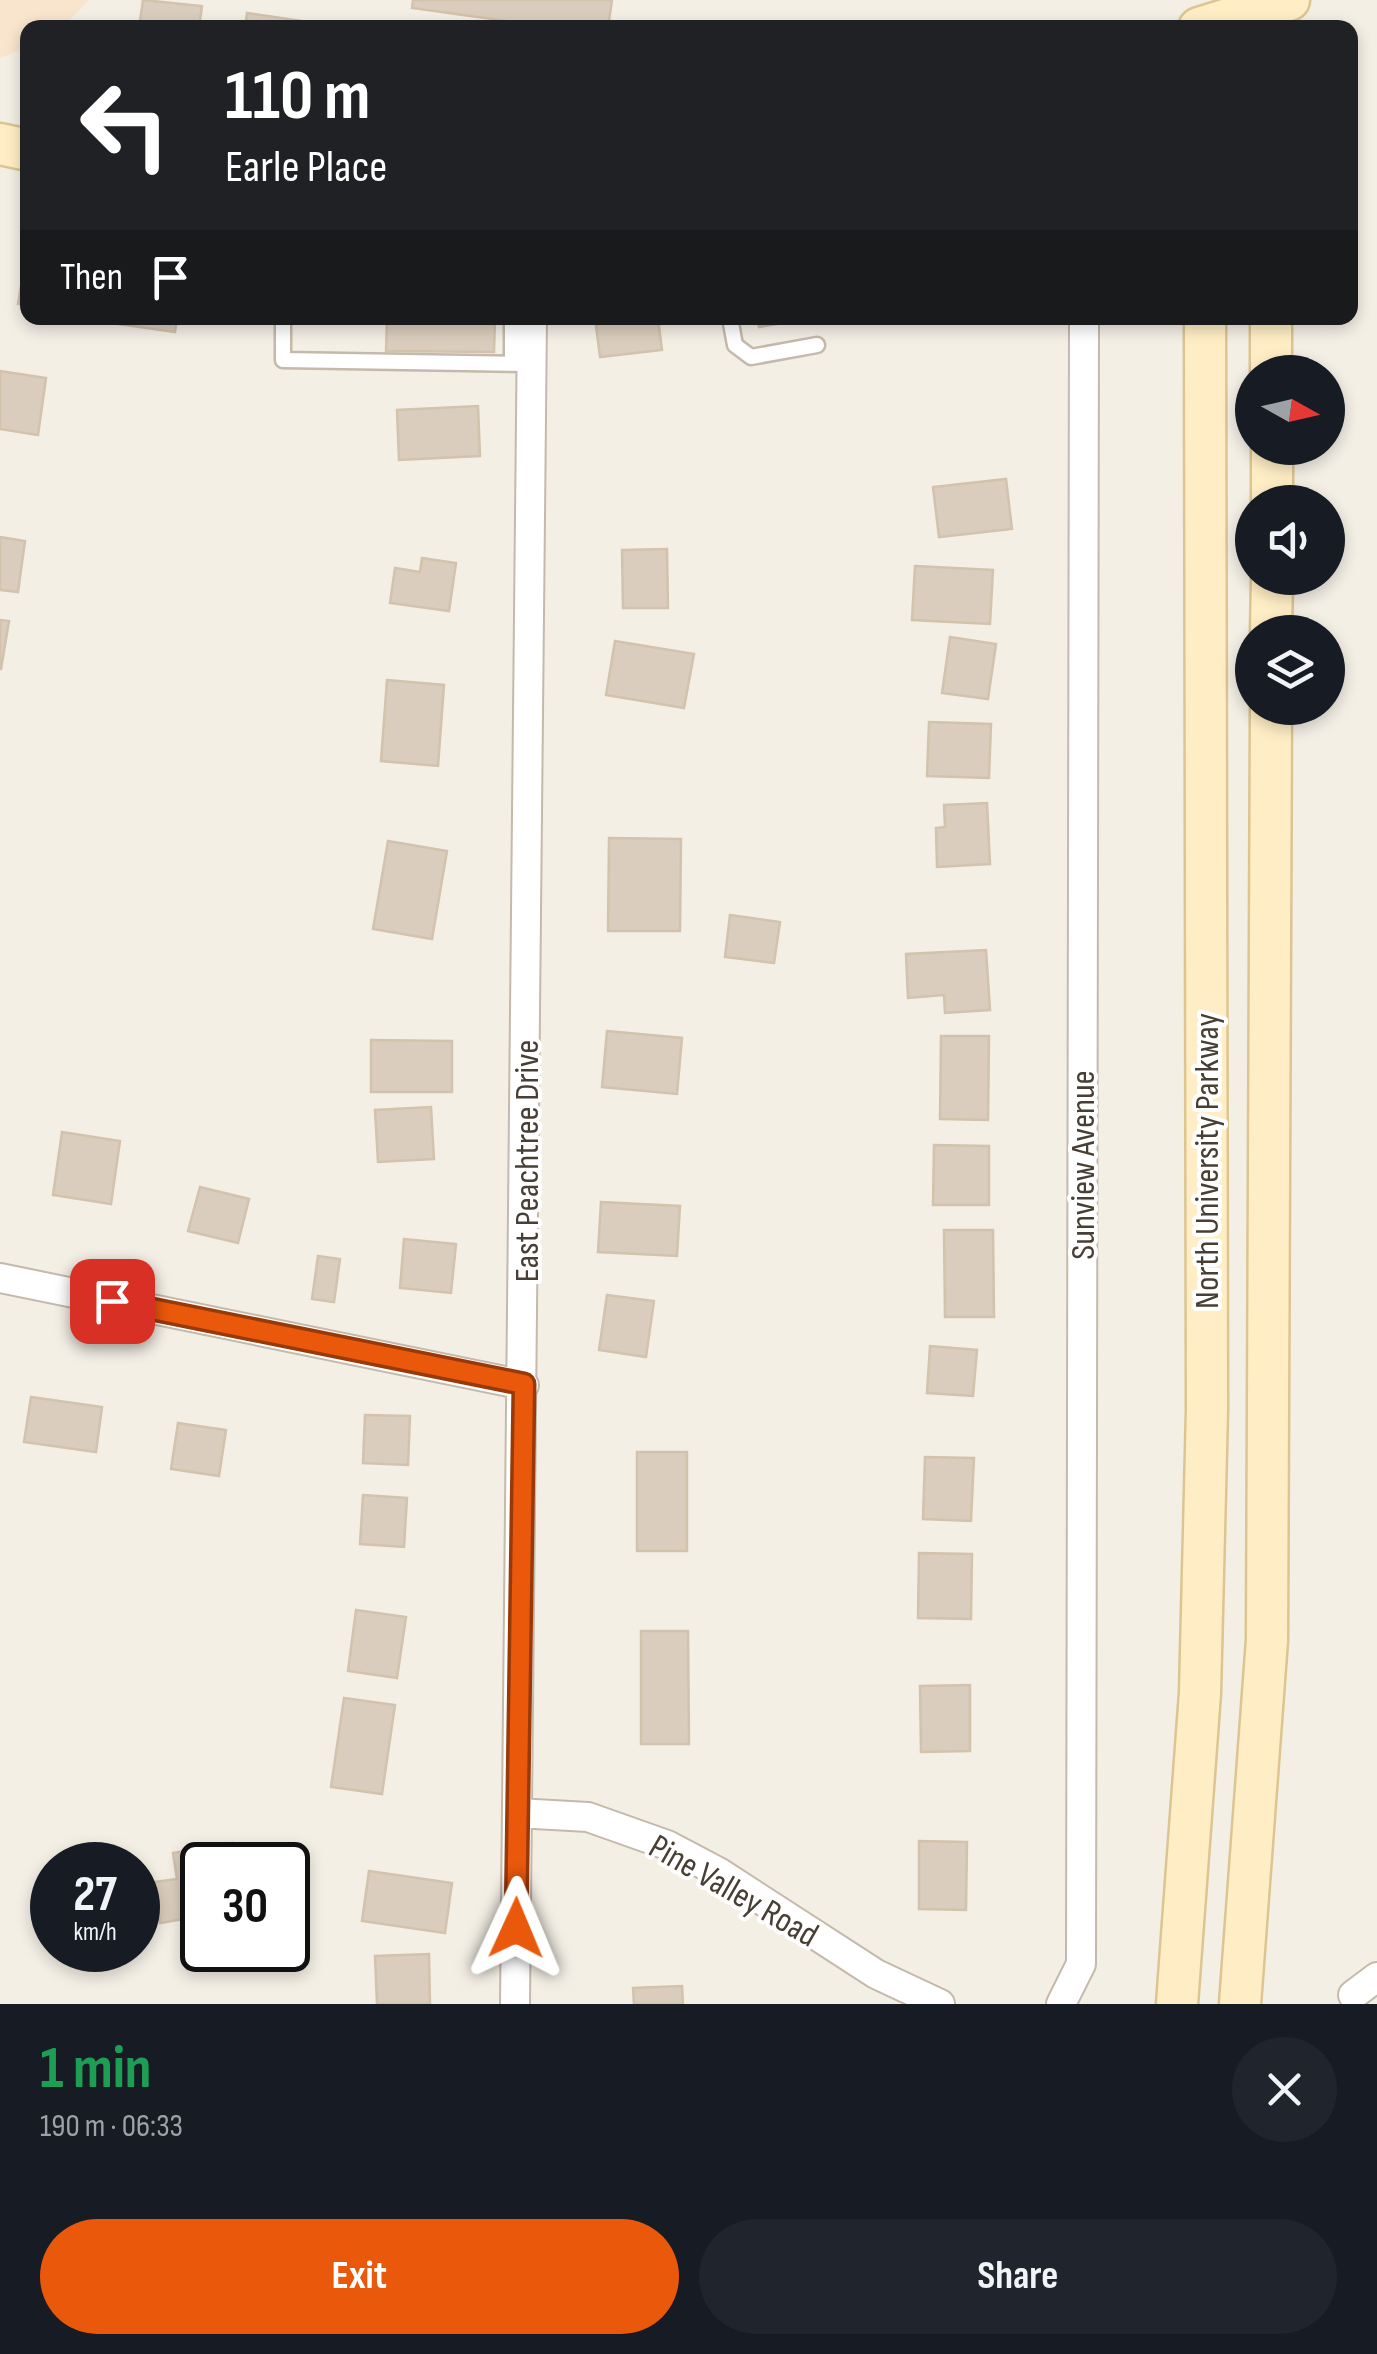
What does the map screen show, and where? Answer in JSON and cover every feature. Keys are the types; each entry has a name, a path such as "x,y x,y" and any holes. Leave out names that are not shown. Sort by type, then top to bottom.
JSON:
{"main road":[{"path":"1203,20 1275,8"},
{"name":"North University Parkway","path":"1177,2004 1200,1693 1207,1410 1205,325"},
{"path":"1272,325 1272,355"},
{"name":"North University Parkway","path":"1240,2004 1267,1640 1271,725"}],"street":[{"name":"East Peachtree Drive","path":"515,2004 524,1384 522,364 530,325"},
{"name":"Sunview Avenue","path":"1061,2004 1081,1964 1084,325"},
{"path":"0,1278 524,1384"},
{"name":"Pine Valley Road","path":"517,1813 588,1816 668,1845 720,1873 876,1974 940,2004"},
{"path":"1353,1995 1377,1978"}],"lane":[{"path":"282,325 283,360 522,364 514,325"},
{"path":"731,325 735,345 752,357 817,345"}],"shaded area":[{"path":"0,0 89,0 70,20 20,20 20,51 0,58"}],"building":[{"path":"143,0 202,6 200,20 140,20"},
{"path":"413,0 612,0 609,20 498,20 412,8"},
{"path":"247,13 295,20 246,20"},
{"path":"125,325 176,325 175,332"},
{"path":"387,325 495,325 494,352 386,351"},
{"path":"596,325 659,325 662,350 600,357"},
{"path":"0,371 46,378 38,435 0,429"},
{"path":"478,406 480,456 399,460 397,410"},
{"path":"1006,479 1012,529 939,537 933,487"},
{"path":"0,537 25,541 18,592 0,590"},
{"path":"667,549 668,608 623,608 622,550"},
{"path":"422,558 456,563 449,611 390,603 395,568 420,572"},
{"path":"915,566 993,570 990,624 912,620"},
{"path":"0,620 9,621 1,669 0,669"},
{"path":"950,637 996,644 988,699 942,693"},
{"path":"615,641 694,654 684,708 606,695"},
{"path":"387,680 444,685 438,766 381,761"},
{"path":"929,722 991,724 989,778 927,776"},
{"path":"987,803 990,864 937,867 936,828 945,827 944,805"},
{"path":"609,838 681,839 680,931 608,931"},
{"path":"388,841 447,851 432,939 373,929"},
{"path":"730,915 780,922 774,963 725,957"},
{"path":"986,950 990,1010 945,1013 944,995 908,998 906,954"},
{"path":"607,1031 682,1038 677,1094 602,1087"},
{"path":"941,1036 989,1036 988,1120 940,1119"},
{"path":"371,1040 452,1041 452,1092 371,1092"},
{"path":"431,1107 434,1159 378,1162 375,1110"},
{"path":"62,1132 120,1141 111,1204 53,1195"},
{"path":"934,1145 989,1146 989,1205 933,1205"},
{"path":"200,1187 249,1199 238,1243 188,1231"},
{"path":"601,1202 680,1206 677,1256 598,1252"},
{"path":"944,1230 993,1230 994,1317 945,1317"},
{"path":"404,1239 456,1244 451,1293 400,1288"},
{"path":"318,1256 340,1259 334,1302 312,1299"},
{"path":"607,1295 654,1301 646,1357 599,1350"},
{"path":"930,1346 977,1350 973,1396 927,1393"},
{"path":"31,1397 102,1407 96,1452 24,1442"},
{"path":"365,1415 410,1416 408,1465 363,1463"},
{"path":"178,1423 226,1430 219,1476 171,1469"},
{"path":"637,1452 687,1452 687,1551 637,1551"},
{"path":"925,1457 974,1458 971,1521 923,1519"},
{"path":"363,1495 407,1498 404,1547 360,1544"},
{"path":"919,1553 972,1554 971,1619 918,1618"},
{"path":"356,1610 406,1617 397,1678 348,1671"},
{"path":"641,1631 688,1631 689,1744 641,1744"},
{"path":"970,1685 970,1751 921,1752 920,1686"},
{"path":"344,1698 395,1705 382,1794 331,1787"},
{"path":"919,1841 967,1842 966,1910 919,1909"},
{"path":"180,1852 180,1920 160,1923 160,1881 177,1879 173,1853"},
{"path":"369,1871 452,1883 445,1933 362,1921"},
{"path":"429,1954 430,2004 377,2004 375,1956"},
{"path":"682,1986 683,2004 634,2004 633,1988"}],"route":[{"path":"112,1301 524,1384 516,1928"}]}
